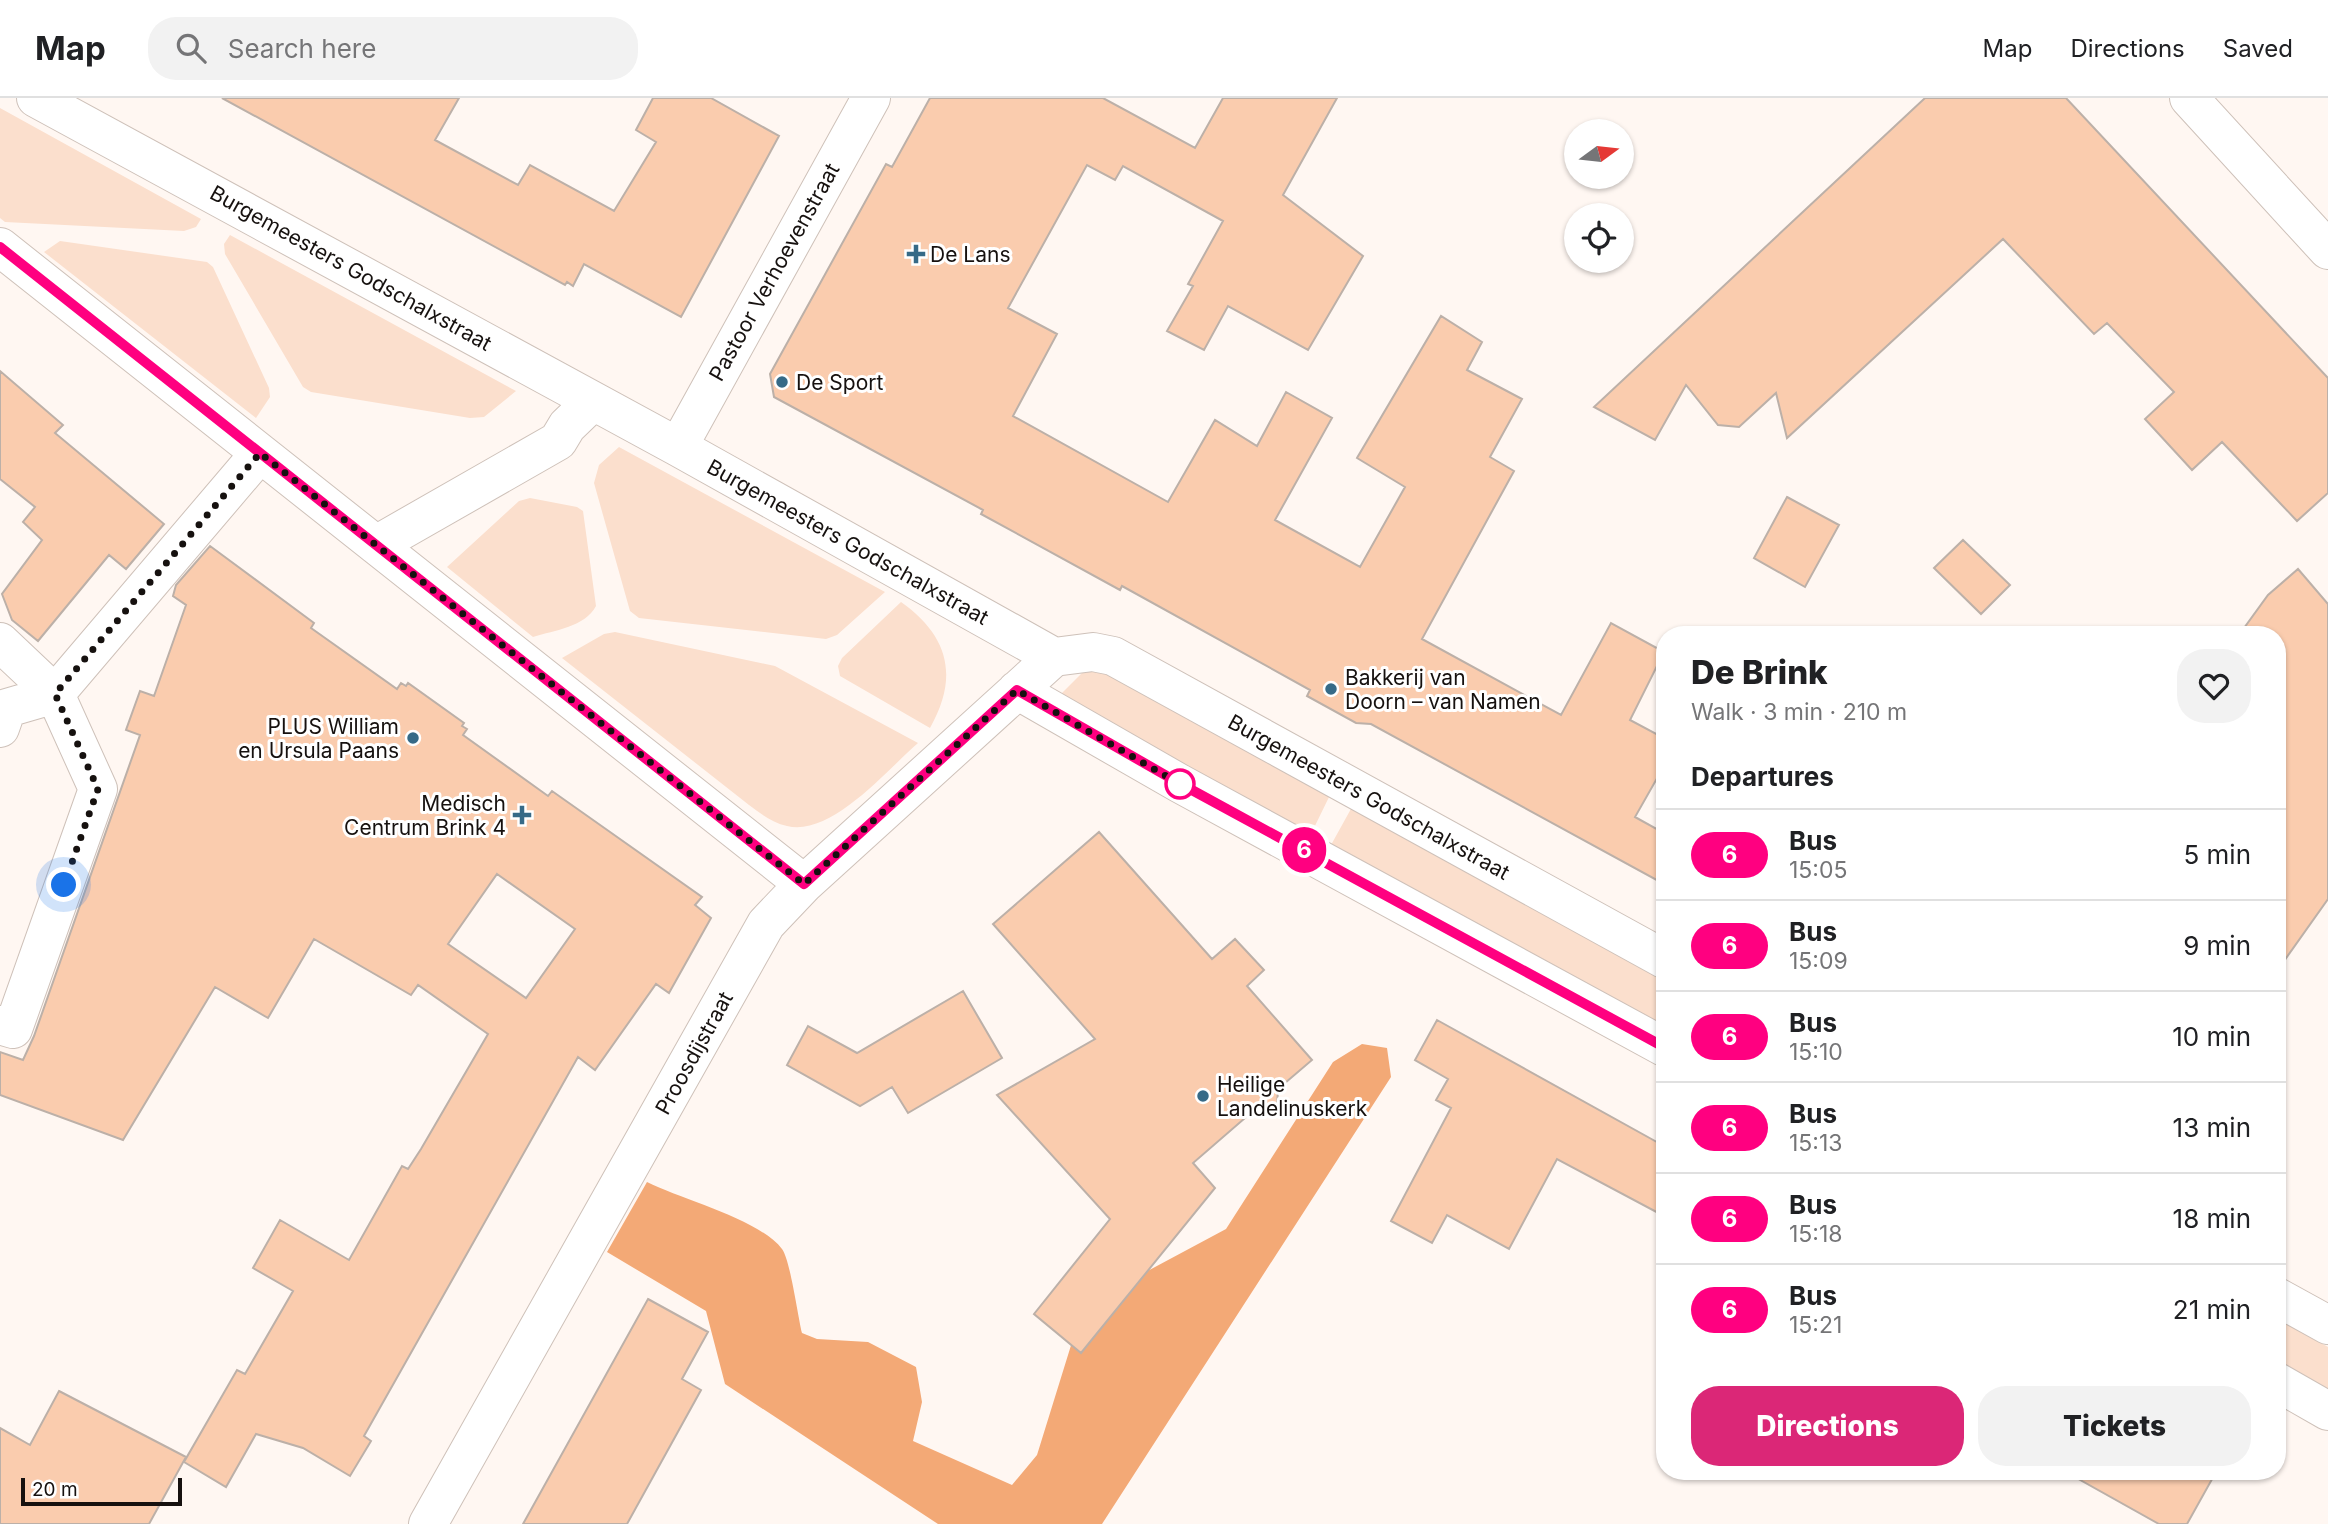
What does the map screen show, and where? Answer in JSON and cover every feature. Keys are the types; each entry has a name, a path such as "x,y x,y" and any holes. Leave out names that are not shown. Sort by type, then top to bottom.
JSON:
{"street":[{"name":"Burgemeesters Godschalxstraat","path":"36,98 678,447 1054,656 1093,652 1113,656 1656,955"},
{"name":"Pastoor Verhoevenstraat","path":"678,447 871,98"},
{"path":"2189,98 2328,250"},
{"path":"0,247 804,884"},
{"path":"376,545 558,441 567,426 593,401"},
{"path":"0,728 8,708 55,694 260,453"},
{"path":"0,642 55,694 98,789 13,1029 0,1025"},
{"name":"Proosdijstraat","path":"428,1524 766,924 804,884 1054,656"},
{"path":"1017,690 1179,783 1656,1043"},
{"path":"2286,1302 2328,1325"},
{"path":"2286,1387 2328,1410"}],"shaded area":[{"path":"0,108 201,219 196,227 184,231 5,222 0,218"},
{"path":"230,235 516,391 484,417 470,418 311,392 303,387 225,254 224,244"},
{"path":"60,241 207,262 213,267 269,388 270,397 256,418 44,252"},
{"path":"619,447 885,592 837,635 826,639 639,618 630,611 594,483 599,465"},
{"path":"530,498 577,507 583,511 596,606 585,619 577,623 533,637 447,567 519,501"},
{"path":"901,602 930,629 939,643 944,659 944,692 930,728 840,676 838,666 842,658"},
{"path":"615,632 775,666 918,743 875,784 840,812 804,827 782,825 749,805 562,658 604,634"},
{"path":"1092,663 1330,795 1311,834 1058,697"},
{"path":"1352,807 1656,976 1656,1024 1331,845"},
{"path":"1362,1044 1387,1048 1391,1077 1102,1524 938,1524 725,1384 706,1311 607,1252 647,1182 756,1228 771,1238 785,1255 802,1333 817,1339 868,1342 916,1367 922,1402 913,1441 1012,1485 1037,1455 1077,1326 1099,1297 1226,1229 1333,1062"},
{"path":"2286,1323 2328,1347 2328,1393 2286,1369"}],"building":[{"path":"222,98 459,98 435,140 518,185 530,165 614,211 656,142 636,130 653,98 711,98 779,136 681,317 584,264 573,286 567,282 565,285"},
{"path":"930,98 1103,98 1195,148 1223,98 1337,98 1283,195 1363,256 1308,350 1228,306 1204,350 1167,331 1193,286 1188,284 1223,221 1123,166 1115,180 1087,165 1008,308 1057,334 1013,416 1168,502 1215,420 1257,446 1286,392 1332,418 1275,520 1360,567 1405,487 1357,458 1441,316 1482,342 1467,370 1522,399 1490,457 1514,471 1422,639 1561,715 1611,623 1656,648 1656,668 1630,720 1656,734 1656,780 1635,817 1656,829 1656,880 1371,724 1356,723 1307,696 1310,690 1122,586 1120,590 981,514 983,510 774,397 770,374 886,164 892,167"},
{"path":"1925,98 2066,98 2328,378 2328,493 2297,521 2222,442 2192,470 2145,419 2174,392 2107,323 2094,334 2003,239 1787,438 1776,393 1739,427 1718,425 1686,385 1655,440 1594,407"},
{"path":"0,371 63,425 55,433 164,524 126,569 109,555 38,641 12,620 2,594 42,540 23,522 35,507 0,479"},
{"path":"1787,497 1839,525 1805,587 1754,558"},
{"path":"1963,540 2010,585 1981,614 1934,568"},
{"path":"210,546 314,623 311,628 397,689 401,683 406,686 408,683 464,723 462,726 467,729 463,735 548,796 552,791 702,897 695,905 711,918 669,993 656,984 595,1070 578,1057 364,1436 371,1441 350,1476 303,1448 256,1434 226,1487 184,1462 237,1370 245,1374 293,1291 253,1268 280,1220 349,1260 402,1166 408,1169 488,1034 418,985 411,995 314,939 268,1018 215,987 123,1140 0,1095 0,1052 23,1060 34,1036 140,735 126,730 140,691 154,696 186,605 173,596 176,585","holes":["497,874 575,929 526,998 448,944"]},
{"path":"2298,569 2328,604 2328,899 2286,958 2286,626 2246,626 2268,595"},
{"name":"Heilige Landelinuskerk","path":"1099,832 1212,959 1235,939 1264,970 1247,986 1312,1060 1278,1089 1277,1107 1260,1105 1193,1163 1215,1188 1081,1353 1034,1314 1110,1219 997,1095 1095,1039 993,924"},
{"path":"963,991 1002,1058 908,1113 892,1087 860,1106 787,1065 808,1026 857,1053"},
{"path":"1437,1020 1656,1142 1656,1212 1557,1159 1509,1249 1447,1215 1432,1243 1391,1221 1451,1108 1436,1100 1448,1079 1415,1060"},
{"path":"648,1299 708,1332 682,1379 701,1390 627,1524 523,1524"},
{"path":"59,1391 186,1457 149,1524 0,1524 0,1428 30,1445"},
{"path":"2080,1480 2212,1480 2187,1524 2159,1524"}],"bus line":[{"name":"6","path":"0,247 804,884 1017,690 1179,783 1656,1043"}],"place":[{"name":"De Lans","path":"916,254"},
{"name":"De Sport","path":"782,382"},
{"name":"Bakkerij van Doorn – van Namen","path":"1331,689"},
{"name":"PLUS William en Ursula Paans","path":"413,738"},
{"name":"Medisch Centrum Brink 4","path":"522,815"},
{"name":"Heilige Landelinuskerk","path":"1203,1096"}],"route":[{"path":"64,885 98,789 55,694 260,453 804,884 1017,690 1180,784"}]}
